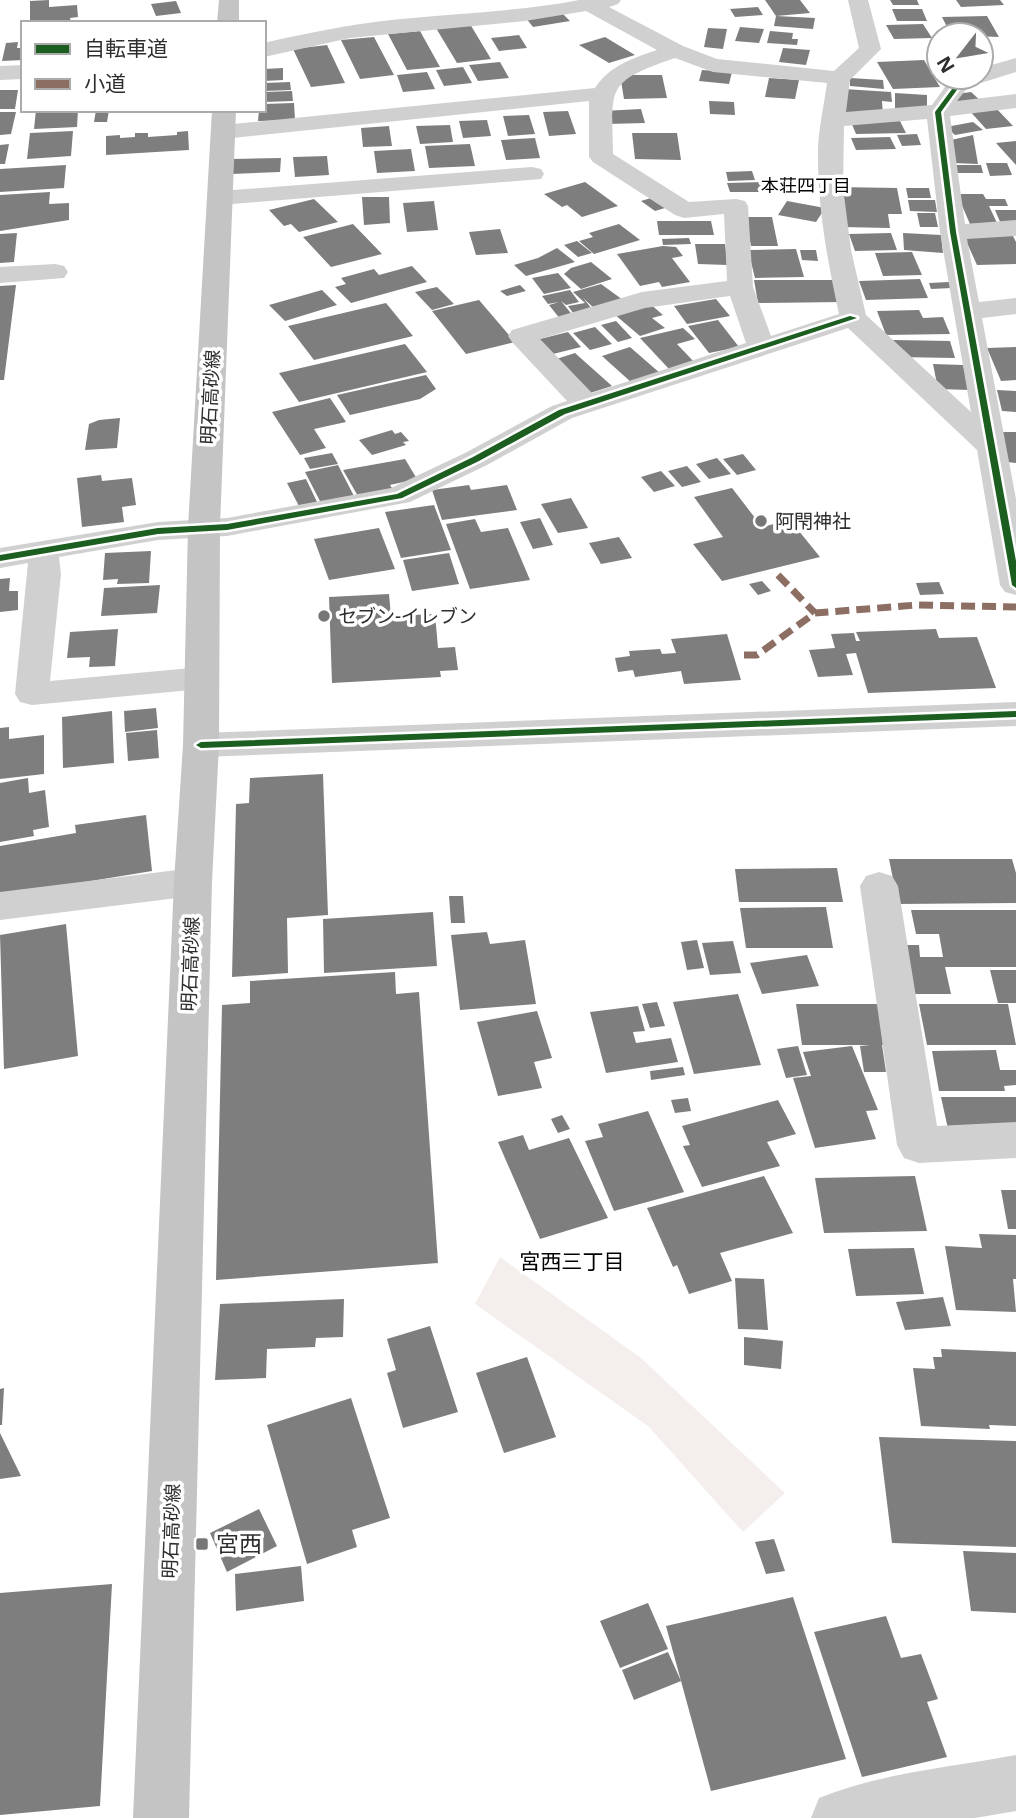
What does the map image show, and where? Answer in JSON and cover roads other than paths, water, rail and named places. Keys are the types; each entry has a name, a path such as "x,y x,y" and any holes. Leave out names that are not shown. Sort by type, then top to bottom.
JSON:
{"main road":[{"path":"228,21 229,0"},
{"name":"明石高砂線","path":"151,1816 201,745 204,527 223,121"}],"street":[{"path":"859,0 870,49 839,78 830,145 831,187 838,250 853,318 990,446"},
{"path":"266,50 402,25 468,20 585,3 675,51 713,65 839,78"},
{"path":"675,51 621,71 604,91 598,110 601,158 684,209 736,206 740,287 761,346"},
{"path":"995,71 1016,65"},
{"path":"0,73 21,72"},
{"path":"953,91 938,112 953,232 1016,584"},
{"path":"223,121 528,94 591,94"},
{"path":"834,120 938,112 1016,101"},
{"path":"220,198 532,174"},
{"path":"953,232 1016,228"},
{"path":"0,275 55,272"},
{"path":"586,404 522,336 642,300 740,287"},
{"path":"968,311 1016,306"},
{"path":"0,558 158,531 227,527 399,496 477,459 562,412 853,318"},
{"path":"43,550 45,574 32,694 202,678"},
{"path":"201,745 1016,715"},
{"path":"0,906 193,882"},
{"path":"879,886 919,1145 1016,1140"},
{"path":"839,1818 880,1807 1016,1783"}],"place":[{"name":"阿閇神社","path":"761,521"},
{"name":"セブン-イレブン","path":"324,616"},
{"name":"宮西","path":"202,1544"}],"district":[{"name":"本荘四丁目","path":"806,186"},
{"name":"宮西三丁目","path":"572,1262"}]}
